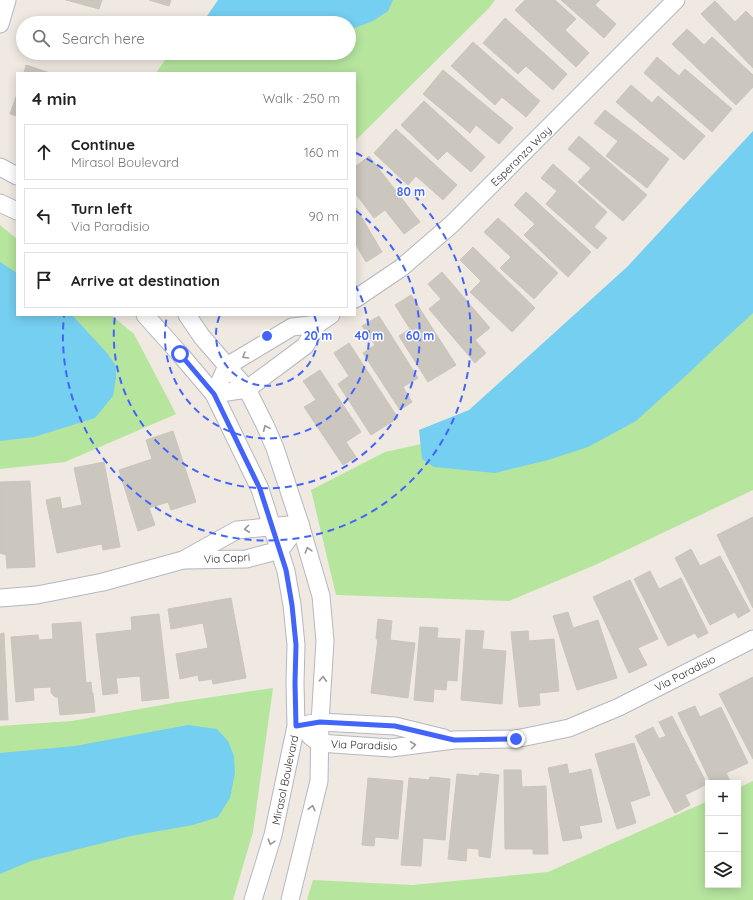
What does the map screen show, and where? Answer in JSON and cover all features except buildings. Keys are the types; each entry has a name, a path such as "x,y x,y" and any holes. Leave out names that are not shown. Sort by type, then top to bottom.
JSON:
{"street":[{"path":"0,24 7,0"},
{"name":"Esperanza Way","path":"356,298 401,268 452,224 676,0"},
{"path":"0,167 16,175"},
{"path":"0,203 16,211"},
{"name":"Mirasol Boulevard","path":"146,316 214,394 260,489 286,570 292,605 296,645 296,726 273,835 253,900"},
{"path":"188,316 202,337 247,389 265,425 275,448 300,524 321,596 325,641 318,781 290,900"},
{"path":"214,394 228,366 292,327 325,320"},
{"path":"214,394 247,389 305,346 325,320"},
{"path":"280,550 300,524"},
{"name":"Via Capri","path":"0,598 37,595 103,582 183,560 237,530 300,524"},
{"name":"Via Capri","path":"183,560 246,559 280,550"},
{"name":"Via Paradisio","path":"296,726 319,743 391,748 454,740 516,739 569,728 619,707 753,639"},
{"name":"Via Paradisio","path":"296,726 320,722 395,726 454,740"}],"green space":[{"path":"235,0 495,0 489,8 356,140 356,72 157,72 165,60 356,60 356,16 211,16"},
{"path":"753,203 753,490 595,565 509,601 336,595 311,490 385,452 574,410"},
{"path":"0,225 16,238 16,316 112,316 134,334 176,414 65,462 0,469"},
{"path":"273,688 253,832 233,900 0,900 0,726 72,721 179,702"},
{"path":"753,781 753,900 307,900 313,880 412,885 548,872 705,802 705,888 741,888 741,787"}],"water":[{"path":"218,0 393,0 388,11 373,21 356,27 356,16 207,16"},
{"path":"753,131 753,313 636,421 588,447 548,460 495,473 434,467 422,459 419,430 469,410 627,267"},
{"path":"0,262 16,272 16,316 73,316 107,353 116,366 116,378 113,396 95,418 34,437 0,441"},
{"path":"188,725 217,729 228,741 234,756 235,773 230,798 218,817 193,825 131,836 31,861 0,874 0,753 75,746"}],"route":[{"path":"180,354 214,394 260,489 286,570 292,605 296,645 296,726 320,722 395,726 454,740 516,739"}]}
